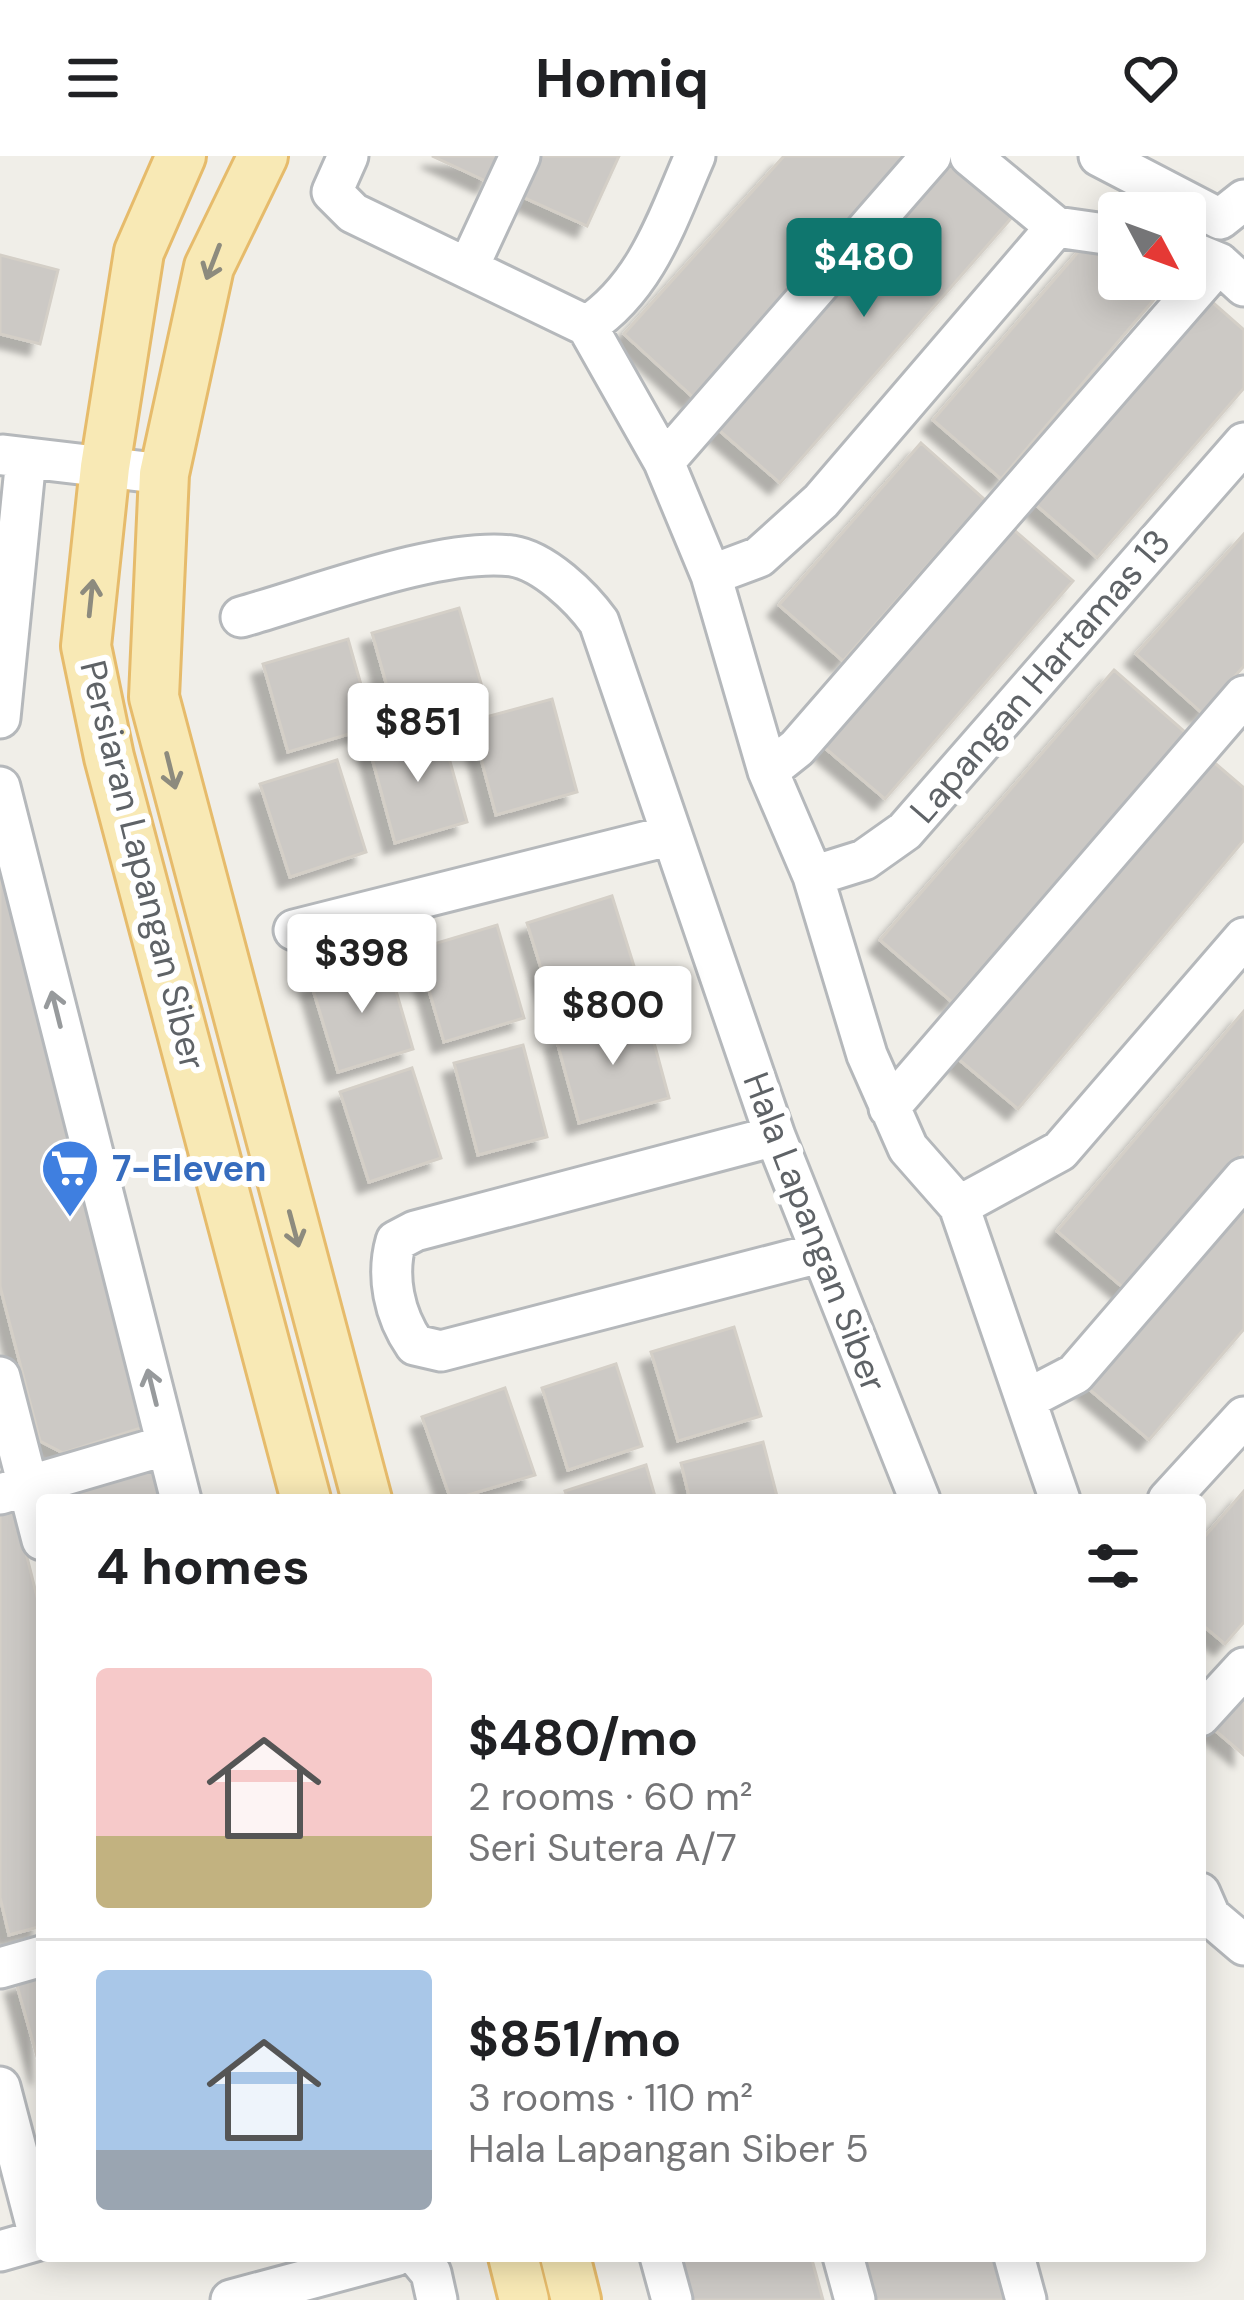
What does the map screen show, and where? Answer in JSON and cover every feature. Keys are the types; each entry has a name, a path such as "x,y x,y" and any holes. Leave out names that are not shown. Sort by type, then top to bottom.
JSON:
{"main road":[{"name":"Persiaran Lapangan Siber","path":"181,156 139,251 105,467 86,646 109,757 304,1494"},
{"name":"Persiaran Lapangan Siber","path":"262,156 209,267 164,474 154,697 365,1494"},
{"path":"515,2262 524,2300"},
{"path":"566,2262 576,2300"}],"street":[{"path":"468,268 520,156"},
{"path":"587,326 609,312 644,273 695,156"},
{"path":"664,462 931,156"},
{"path":"970,156 1056,227 1098,233"},
{"path":"1100,156 1220,219 1244,200"},
{"path":"340,174 353,213 587,326 664,462 711,575 768,771 813,876 867,1055 908,1148 959,1206 1058,1494"},
{"path":"711,575 759,557 821,501 1056,227"},
{"path":"768,771 797,748 1216,266"},
{"name":"Lapangan Hartamas 13","path":"813,876 864,860 905,831 1244,443"},
{"path":"0,718 13,456 164,474"},
{"name":"Hala Lapangan Siber","path":"241,617 458,557 516,556 580,596 598,622 775,1136 918,1494"},
{"path":"889,1108 1244,696"},
{"path":"0,787 180,1494"},
{"path":"294,930 672,835"},
{"path":"959,1206 1060,1151 1244,938"},
{"path":"775,1136 415,1231 397,1241 390,1262 394,1297 415,1345 441,1351 819,1253"},
{"path":"1027,1399 1075,1374 1244,1178"},
{"path":"0,1377 14,1490 36,1529"},
{"path":"1173,1494 1244,1417"},
{"path":"14,1490 167,1444"},
{"path":"1206,1709 1244,1668"},
{"path":"1206,1912 1244,1945"},
{"path":"0,1968 36,1958"},
{"path":"0,2087 36,2220"},
{"path":"0,2251 36,2241"},
{"path":"231,2300 373,2262"},
{"path":"422,2262 430,2273 437,2300"},
{"path":"662,2262 672,2300"},
{"path":"845,2262 855,2300"},
{"path":"1016,2262 1026,2300"}],"building":[{"path":"432,156 500,156 488,182"},
{"path":"523,156 619,156 587,226 507,190"},
{"path":"784,156 912,156 694,398 624,334"},
{"path":"948,157 1014,215 780,483 713,425"},
{"path":"1091,237 1098,243 1098,300 1154,300 1001,479 933,420"},
{"path":"0,255 58,270 40,344 0,334"},
{"path":"1211,301 1244,330 1244,388 1097,558 1035,504"},
{"path":"921,443 985,500 843,661 779,605"},
{"path":"1006,523 1073,581 885,799 818,742"},
{"path":"1244,534 1244,666 1202,713 1136,654"},
{"path":"459,608 485,697 397,722 372,633"},
{"path":"348,639 373,727 288,752 263,664"},
{"path":"1114,670 1186,733 952,1002 880,940"},
{"path":"552,699 577,792 496,815 471,721"},
{"path":"440,726 467,822 395,843 369,747"},
{"path":"1203,753 1244,788 1244,840 1018,1109 950,1052"},
{"path":"337,760 366,852 290,877 260,784"},
{"path":"0,851 141,1428 63,1453 40,1441 0,1286"},
{"path":"612,896 639,982 554,1010 527,923"},
{"path":"497,925 524,1018 444,1042 417,949"},
{"path":"387,960 413,1049 338,1072 311,983"},
{"path":"1244,1011 1244,1152 1127,1291 1057,1231"},
{"path":"646,1013 669,1098 579,1123 556,1038"},
{"path":"523,1045 547,1137 478,1155 454,1063"},
{"path":"412,1068 441,1158 369,1182 340,1092"},
{"path":"1244,1193 1244,1329 1149,1440 1082,1383"},
{"path":"734,1327 761,1416 678,1441 651,1352"},
{"path":"616,1364 642,1446 568,1470 542,1388"},
{"path":"505,1388 535,1475 471,1494 449,1494 422,1417"},
{"path":"763,1442 776,1494 689,1494 681,1463"},
{"path":"646,1465 654,1494 566,1494"},
{"path":"156,1466 163,1494 54,1494"},
{"path":"1244,1491 1244,1622 1225,1644 1206,1628 1206,1535"},
{"path":"14,1505 36,1593 36,1928 9,1935 0,1897 0,1509"},
{"path":"1244,1686 1244,1755 1210,1726"},
{"path":"36,1977 36,2053 16,1982"},
{"path":"680,2262 813,2262 823,2300 689,2300"},
{"path":"866,2262 994,2262 1004,2300 876,2300"}],"place":[{"name":"7-Eleven","path":"70,1219"}]}
